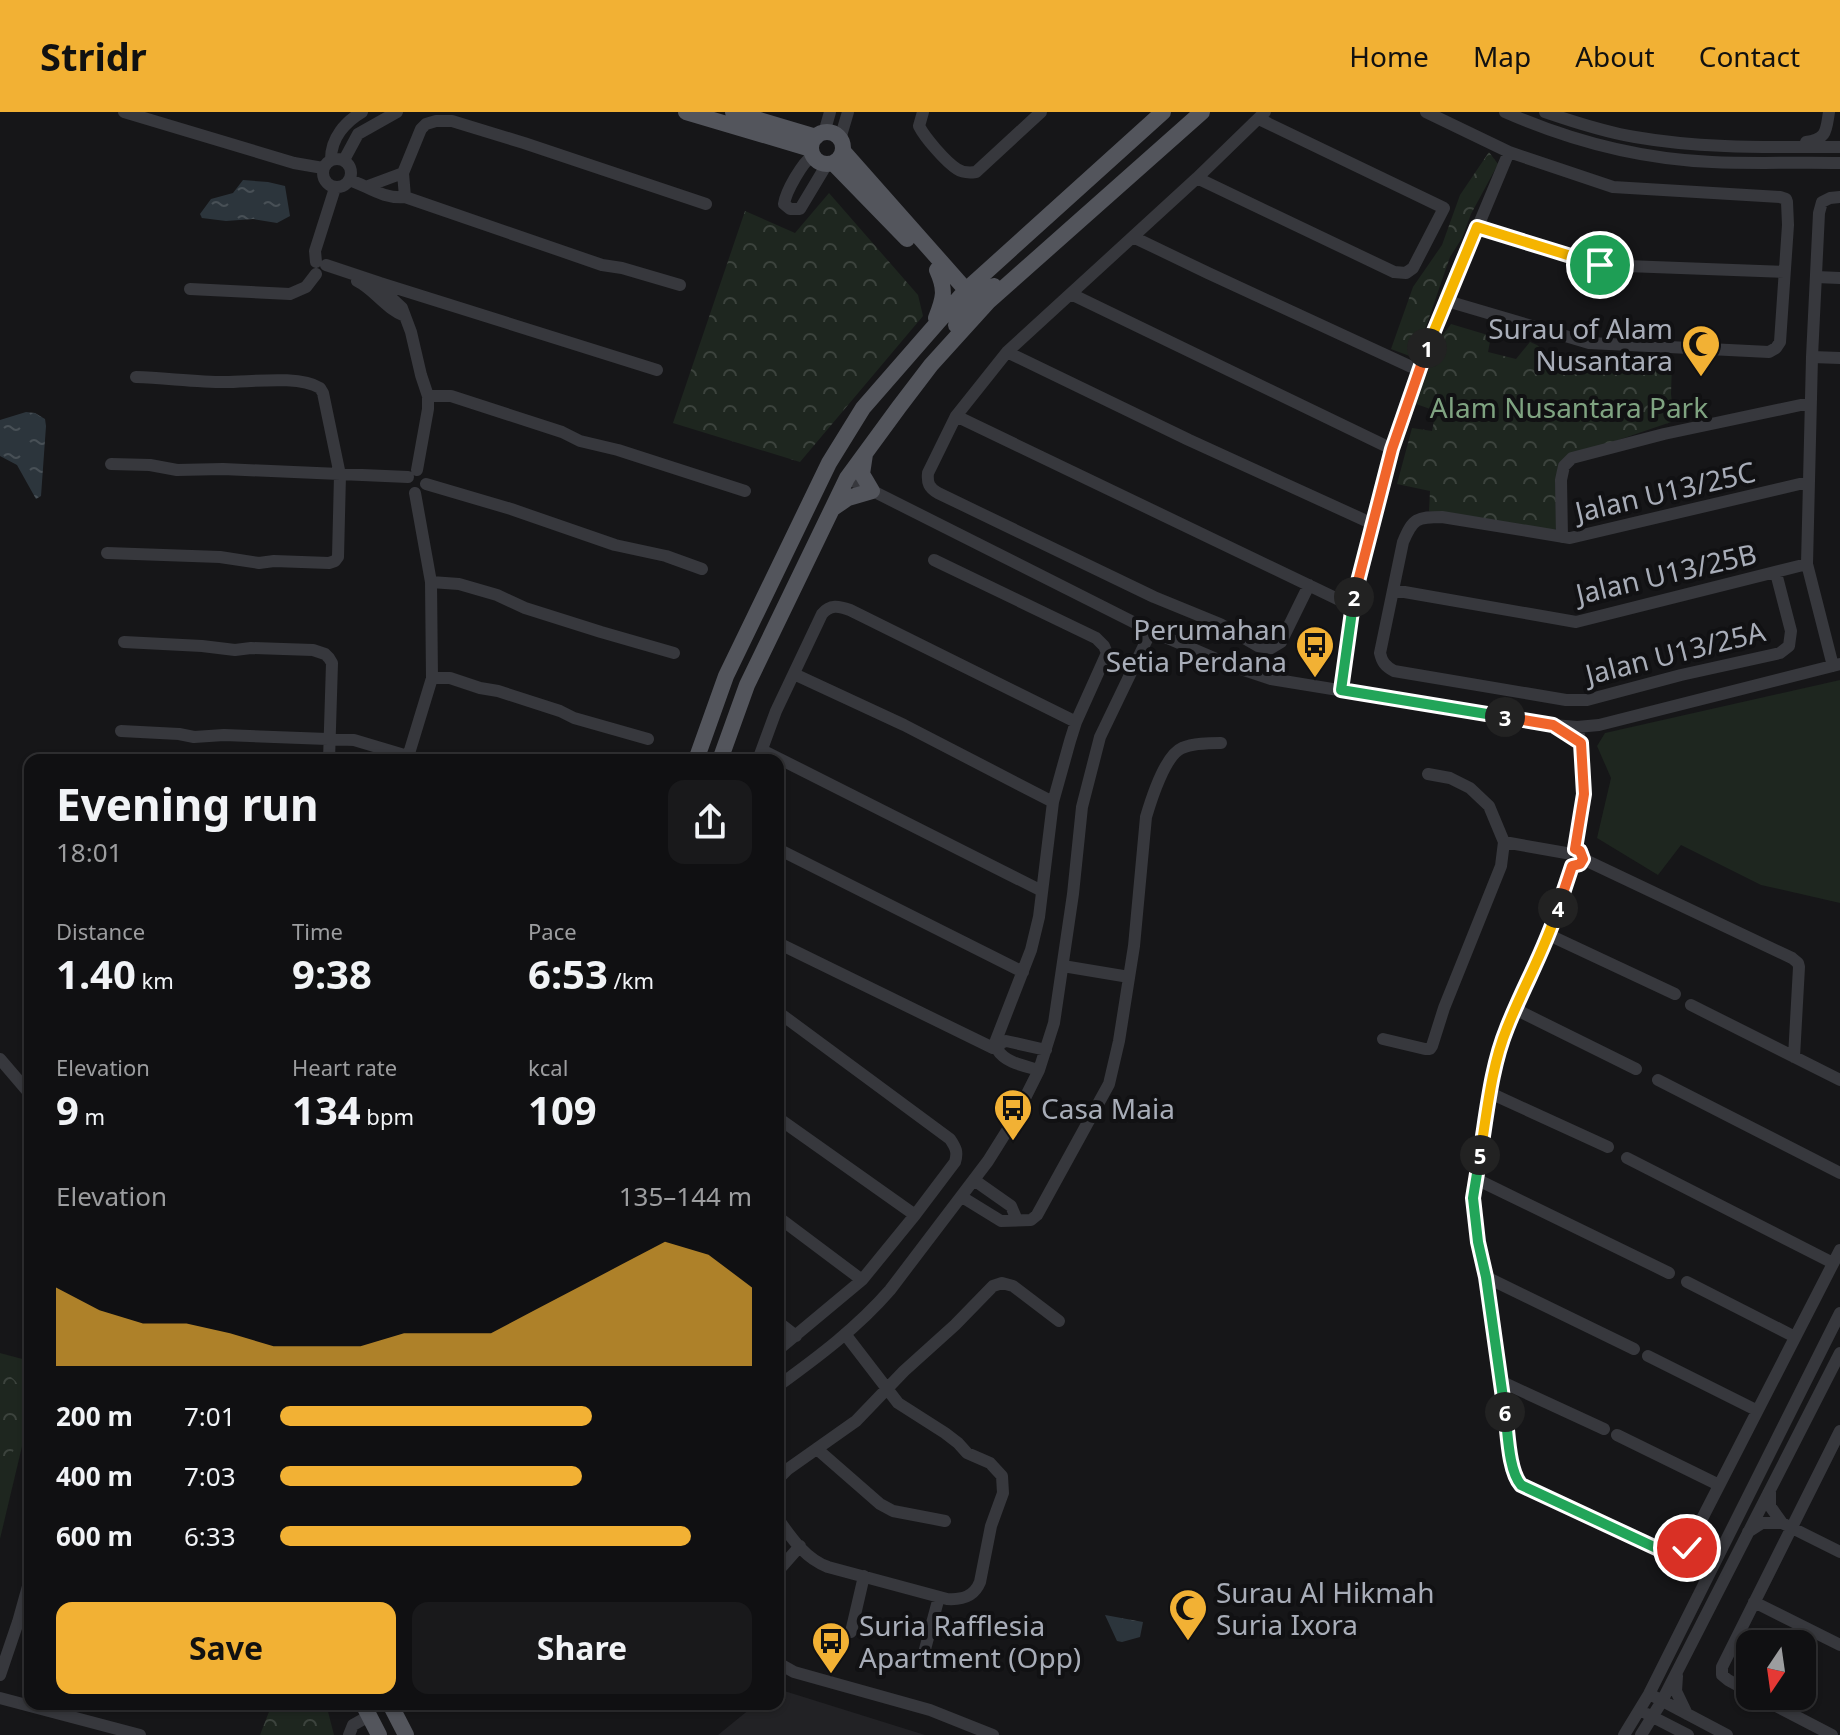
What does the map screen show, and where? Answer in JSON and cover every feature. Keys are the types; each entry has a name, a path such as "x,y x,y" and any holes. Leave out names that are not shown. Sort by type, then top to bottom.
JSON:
{"main road":[{"path":"686,112 826,149"},
{"path":"733,112 826,149 966,295 983,295 1025,261 1049,250"},
{"path":"698,754 726,676 819,483 863,408 933,325 994,264 1163,112"},
{"path":"722,754 747,685 847,478 915,386 989,301 1202,112"},
{"path":"941,268 974,272 994,264"},
{"path":"933,325 943,297 941,268"},
{"path":"915,386 933,352 963,317 966,295"},
{"path":"837,448 847,478"},
{"path":"831,509 848,498 872,491 862,474 865,453"},
{"path":"819,483 847,478"},
{"path":"366,1710 379,1735"},
{"path":"393,1710 406,1735"}],"street":[{"path":"124,112 280,159 333,162 350,167 350,180 344,186 335,188 324,180 333,162 361,132 397,112"},
{"path":"333,162 332,146 346,122 362,112"},
{"path":"826,149 830,112"},
{"path":"826,149 848,112"},
{"path":"923,112 919,126 924,137 956,169 967,173 976,172 1041,112"},
{"path":"1426,112 1509,152 1613,187 1783,197 1788,205 1780,342 1769,352 1589,343 1447,301"},
{"path":"1505,112 1567,136 1629,153 1737,163 1837,163 1831,112"},
{"path":"1545,112 1631,136 1661,141 1712,146 1837,147"},
{"path":"1775,146 1811,142 1822,137 1831,112"},
{"path":"1197,178 1400,274 1413,268 1444,208 1262,115 1007,352 956,416 928,473 929,485 938,493 1154,597 1220,624 1264,648 1281,642 1309,585"},
{"path":"405,197 403,173 421,129 436,121 452,121 706,204"},
{"path":"1341,690 1352,606 1392,449 1418,370 1509,152"},
{"path":"368,186 403,173"},
{"path":"350,180 368,186 375,193 405,197 602,265 680,285"},
{"path":"321,268 315,251 335,188"},
{"path":"847,478 1132,622 1235,667 1271,679 1577,727 1599,725 1812,671 1838,662 1829,648 1807,564 1810,403 1819,213 1822,202 1840,197"},
{"path":"1477,227 1600,265 1784,272"},
{"path":"1133,237 1418,370"},
{"path":"321,268 380,283 657,370"},
{"path":"190,289 290,294 306,287 321,268"},
{"path":"321,268 358,281 394,312 405,316"},
{"path":"1816,277 1840,278"},
{"path":"380,283 402,308 428,396 428,409 412,474 407,480 415,493 431,582 432,678 408,754"},
{"path":"1071,294 1392,449"},
{"path":"405,316 422,304 437,302"},
{"path":"1007,352 1373,524"},
{"path":"1812,357 1840,358"},
{"path":"107,553 220,557 259,563 329,563 338,557 340,475 320,388 315,384 265,381 219,382 136,377"},
{"path":"428,396 451,396 562,432 580,441 618,450 745,491"},
{"path":"1562,537 1561,480 1564,466 1572,458 1664,434 1810,403"},
{"path":"956,416 1352,606"},
{"path":"111,464 150,465 177,470 412,474 426,484 615,545 666,556 702,569"},
{"name":"Jalan U13/25C","path":"1393,590 1403,542 1410,526 1421,517 1442,517 1570,538 1808,482"},
{"path":"415,493 424,491 426,484"},
{"path":"934,560 1096,638 1107,653 1076,722 1053,802 1039,917 995,1049"},
{"name":"Jalan U13/25B","path":"1393,590 1576,622 1807,564"},
{"name":"Jalan U13/25A","path":"1393,590 1380,653 1386,667 1394,671 1578,700 1780,653 1789,646 1791,631 1776,573"},
{"path":"431,582 459,584 497,595 525,608 674,653"},
{"path":"760,754 776,711 822,614 832,606 840,606 1076,722"},
{"path":"1132,622 1142,648"},
{"path":"784,1381 845,1334 890,1290 974,1180 1015,1118 1039,1070 1054,1023 1082,807 1100,737 1151,631"},
{"path":"1142,648 1170,640"},
{"path":"124,642 235,650 319,651 332,663 329,754"},
{"path":"1812,671 1829,648"},
{"path":"794,674 904,725 1053,802"},
{"path":"432,678 450,678 498,691 574,718 648,739"},
{"path":"1553,725 1581,743"},
{"path":"1581,743 1585,735 1599,725"},
{"path":"1577,727 1584,794 1574,857 1549,935 1502,1042 1490,1093 1473,1198 1516,1479 1528,1489 1673,1555 1679,1554 1687,1548 1840,1250"},
{"path":"121,731 194,737 224,735 354,740 395,754"},
{"path":"962,1197 1001,1221 1031,1220 1037,1215 1109,1084 1129,977 1150,803 1173,755 1182,748 1221,743"},
{"path":"784,767 1042,891"},
{"path":"1383,1039 1430,1049 1501,866 1504,842 1489,806 1470,788 1450,778 1428,774"},
{"path":"1504,842 1574,857 1792,958 1799,967 1794,1057"},
{"path":"784,852 1023,972"},
{"path":"1549,935 1675,994"},
{"path":"784,946 995,1049 1007,1060 1039,1070"},
{"path":"1063,966 1129,977"},
{"path":"1691,1005 1840,1080"},
{"path":"1515,1009 1636,1069"},
{"path":"784,1016 950,1139 957,1153 955,1162 862,1280 784,1345"},
{"path":"995,1049 1006,1041 1046,1050"},
{"path":"0,1059 24,1087"},
{"path":"1658,1080 1840,1173"},
{"path":"1490,1093 1608,1147"},
{"path":"784,1122 915,1215"},
{"path":"1627,1158 1833,1263"},
{"path":"1476,1179 1669,1273"},
{"path":"974,1180 1011,1206 1017,1220"},
{"path":"784,1222 862,1280"},
{"path":"1486,1277 1634,1349"},
{"path":"1687,1282 1795,1337"},
{"path":"784,1473 856,1421 993,1286 1008,1283 1059,1321"},
{"path":"1624,1735 1641,1710 1840,1313"},
{"path":"784,1327 796,1336"},
{"path":"784,1526 817,1563 957,1600 966,1598 977,1588 991,1526 1003,1493 1002,1476 990,1463 967,1453 945,1433 898,1403 845,1334"},
{"path":"1641,1735 1662,1701 1840,1353"},
{"path":"1648,1356 1756,1410"},
{"path":"1500,1381 1604,1429"},
{"path":"1740,1630 1787,1525 1834,1456 1840,1431"},
{"path":"1617,1435 1719,1485"},
{"path":"817,1449 880,1504 893,1511 945,1521"},
{"path":"1770,1487 1770,1506 1787,1525 1840,1552"},
{"path":"1746,1533 1762,1523 1787,1525"},
{"path":"784,1564 800,1546"},
{"path":"851,1632 864,1576"},
{"path":"924,1653 939,1597"},
{"path":"1754,1602 1840,1645"},
{"path":"0,1675 24,1623"},
{"path":"1736,1639 1722,1667 1722,1675 1736,1684"},
{"path":"784,1666 794,1672 930,1710 993,1735"},
{"path":"1678,1669 1676,1691 1687,1714"},
{"path":"1649,1694 1727,1735"},
{"path":"0,1698 24,1704"},
{"path":"45,1710 140,1735"},
{"path":"349,1735 366,1710"},
{"path":"1641,1710 1688,1735"},
{"path":"1784,1710 1832,1735"}],"shaded area":[{"path":"784,1691 925,1735 718,1735 749,1710 784,1710"}],"green space":[{"path":"1489,152 1498,164 1450,257 1415,358 1391,349 1413,287 1442,245 1460,195"},
{"path":"829,193 918,295 923,316 800,462 673,423 745,211 795,233"},
{"name":"Alam Nusantara Park","path":"1451,324 1491,336 1488,352 1516,359 1530,342 1554,360 1585,360 1604,370 1637,360 1672,362 1674,421 1559,463 1557,477 1562,523 1552,532 1429,511 1430,491 1397,484 1412,428 1432,431 1436,411 1416,404 1439,340"},
{"path":"1840,680 1840,903 1761,885 1681,845 1658,875 1597,838 1611,778 1597,746 1605,733"},
{"path":"0,1353 24,1359 24,1438 0,1539"},
{"path":"0,1355 2,1368 20,1387 23,1408 18,1436 0,1487"},
{"path":"270,1710 328,1710 334,1735 260,1735"}],"water":[{"path":"243,180 285,186 290,216 277,223 202,218 200,214 211,199 233,193"},
{"path":"26,412 45,419 46,426 41,496 36,499 17,465 0,456 0,420"},
{"path":"1105,1615 1143,1622 1140,1637 1117,1641"}],"place":[{"name":"Surau of Alam Nusantara","path":"1701,378"},
{"name":"Perumahan Setia Perdana","path":"1315,679"},
{"name":"Casa Maia","path":"1013,1142"},
{"name":"Surau Al Hikmah Suria Ixora","path":"1188,1642"},
{"name":"Suria Rafflesia Apartment (Opp)","path":"831,1675"}],"route":[{"path":"1600,265 1477,227 1418,370 1392,449 1352,606 1341,690 1553,725 1581,743 1584,794 1575,849 1580,851 1583,859 1580,864 1572,866 1549,935 1506,1030 1498,1055 1473,1198 1478,1242 1516,1479 1528,1489 1667,1553 1679,1554 1687,1548"}]}
